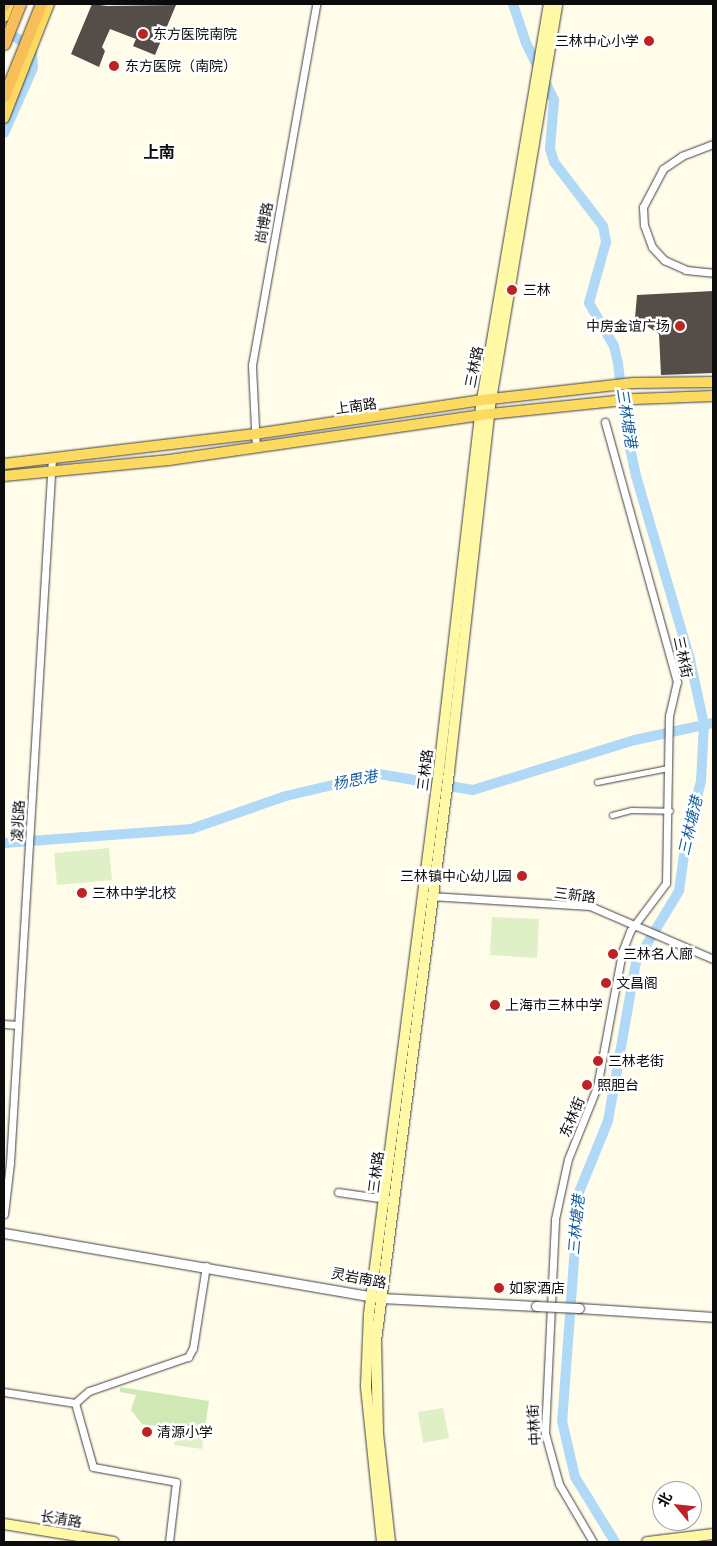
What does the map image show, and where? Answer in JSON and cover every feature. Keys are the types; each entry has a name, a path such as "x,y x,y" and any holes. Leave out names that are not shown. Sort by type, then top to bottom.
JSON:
{"highway":[{"path":"4,44 20,4"},
{"path":"4,80 36,4"},
{"path":"6,101 45,4"}],"main road":[{"path":"4,17 9,4"},
{"path":"4,88 32,23 45,4"},
{"name":"三林路","path":"382,1542 366,1386 386,1199 444,771 486,400 538,95 546,43 549,4"},
{"name":"三林路","path":"546,43 557,4"},
{"path":"4,118 6,101"},
{"name":"上南路","path":"4,464 255,434 486,400 632,383 713,382"},
{"name":"上南路","path":"4,476 256,448 485,415 634,399 713,396"},
{"name":"三林路","path":"390,1542 376,1390 376,1296 427,896"},
{"name":"长清路","path":"4,1524 114,1542"},
{"path":"647,1542 713,1534"}],"street":[{"name":"尚博路","path":"256,448 252,365 316,4"},
{"path":"713,144 682,156 663,168 643,207 649,240 664,260 686,270 713,273"},
{"name":"三林街","path":"605,422 677,677 670,725 668,768 670,811 666,883 638,925"},
{"name":"凌兆路","path":"4,1214 18,1025 52,459"},
{"path":"597,782 668,768"},
{"path":"612,815 631,810 670,811"},
{"name":"三新路","path":"427,896 590,906 667,937 713,959"},
{"name":"东林街","path":"550,1295 561,1182 597,1087 614,1011 620,959 627,936 638,925"},
{"path":"4,1024 18,1025"},
{"path":"338,1192 386,1199"},
{"name":"灵岩南路","path":"4,1233 376,1296 713,1317"},
{"path":"4,1392 74,1403 90,1391 192,1353 206,1266"},
{"name":"中林街","path":"550,1295 545,1433 559,1484 593,1542"},
{"path":"74,1403 92,1467 178,1484 169,1542"}],"green space":[{"path":"109,848 112,880 57,885 54,853"},
{"path":"492,917 539,919 537,958 490,955"},
{"path":"120,1387 209,1401 204,1434 142,1424 131,1410 136,1395 120,1392"},
{"path":"443,1408 449,1438 423,1443 418,1412"},
{"path":"176,1431 204,1435 202,1449 174,1445"}],"building":[{"name":"东方医院南院","path":"92,4 107,6 176,5 155,55 133,46 136,39 110,29 102,47 105,51 99,67 71,54"},
{"name":"中房金谊广场","path":"713,291 713,373 661,375 659,334 635,318 637,295"}],"waterway":[{"name":"三林塘港","path":"513,4 526,43 554,100 550,149 554,162 603,226 606,242 589,303 614,346 618,363 625,424 636,476 690,660 704,724 701,781 686,840 679,891 636,962 608,1121 579,1192 562,1421 575,1477 615,1542"},
{"path":"4,31 22,41 32,53 33,68 4,133"},
{"name":"杨思港","path":"4,843 191,829 286,796 379,774 473,790 635,740 713,723"}],"place":[{"name":"东方医院南院","path":"143,34"},
{"name":"三林中心小学","path":"649,41"},
{"name":"东方医院（南院）","path":"114,66"},
{"name":"三林","path":"512,290"},
{"name":"中房金谊广场","path":"680,326"},
{"name":"三林镇中心幼儿园","path":"522,876"},
{"name":"三林中学北校","path":"82,893"},
{"name":"三林名人廊","path":"613,954"},
{"name":"文昌阁","path":"606,983"},
{"name":"上海市三林中学","path":"495,1005"},
{"name":"三林老街","path":"598,1061"},
{"name":"照胆台","path":"587,1085"},
{"name":"如家酒店","path":"499,1288"},
{"name":"清源小学","path":"147,1432"}],"district":[{"name":"上南","path":"159,153"}]}
